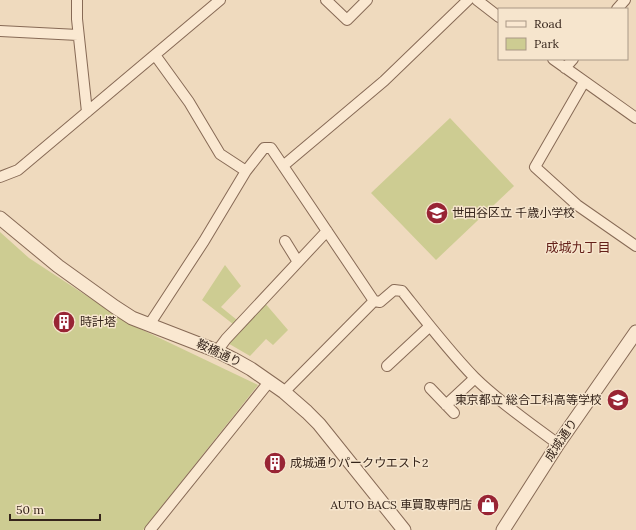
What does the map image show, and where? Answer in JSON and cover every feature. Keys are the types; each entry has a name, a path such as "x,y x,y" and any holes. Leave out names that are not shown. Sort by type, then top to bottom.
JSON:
{"street":[{"path":"78,0 78,35 87,112"},
{"path":"0,177 18,170 220,0"},
{"path":"326,0 347,20 367,0"},
{"path":"283,166 384,81 468,0"},
{"path":"477,0 498,17"},
{"path":"618,8 625,0"},
{"path":"0,31 78,35"},
{"path":"155,55 189,102 220,154 246,171"},
{"path":"554,60 636,118"},
{"path":"565,68 572,60"},
{"path":"584,82 535,167 577,205 636,246"},
{"path":"149,325 204,241 246,171 264,148 271,148 374,301 380,302 394,290 402,291 445,346 475,378 504,403 558,444"},
{"name":"鞍橋通り","path":"0,218 58,266 132,318 217,351 251,369 284,392 319,424 404,530"},
{"path":"217,351 226,339 327,231"},
{"path":"285,241 298,262"},
{"path":"284,392 374,301"},
{"path":"387,366 430,326"},
{"name":"成城通り","path":"503,530 558,444 636,332"},
{"path":"446,405 475,378"},
{"path":"150,530 269,382"},
{"path":"430,388 454,413"}],"green space":[{"path":"450,118 514,186 436,260 371,193"},
{"path":"0,232 29,258 128,323 258,385 143,530 0,530"},
{"path":"225,265 241,286 221,307 237,320 233,324 202,300"},
{"path":"264,302 288,330 273,345 266,339 250,356 226,342"}],"place":[{"name":"世田谷区立 千歳小学校","path":"437,213"},
{"name":"時計塔","path":"64,322"},
{"name":"東京都立 総合工科高等学校","path":"618,400"},
{"name":"成城通りパークウエスト2","path":"275,463"},
{"name":"AUTO BACS 車買取専門店","path":"488,505"}],"district":[{"name":"成城九丁目","path":"578,247"}]}
